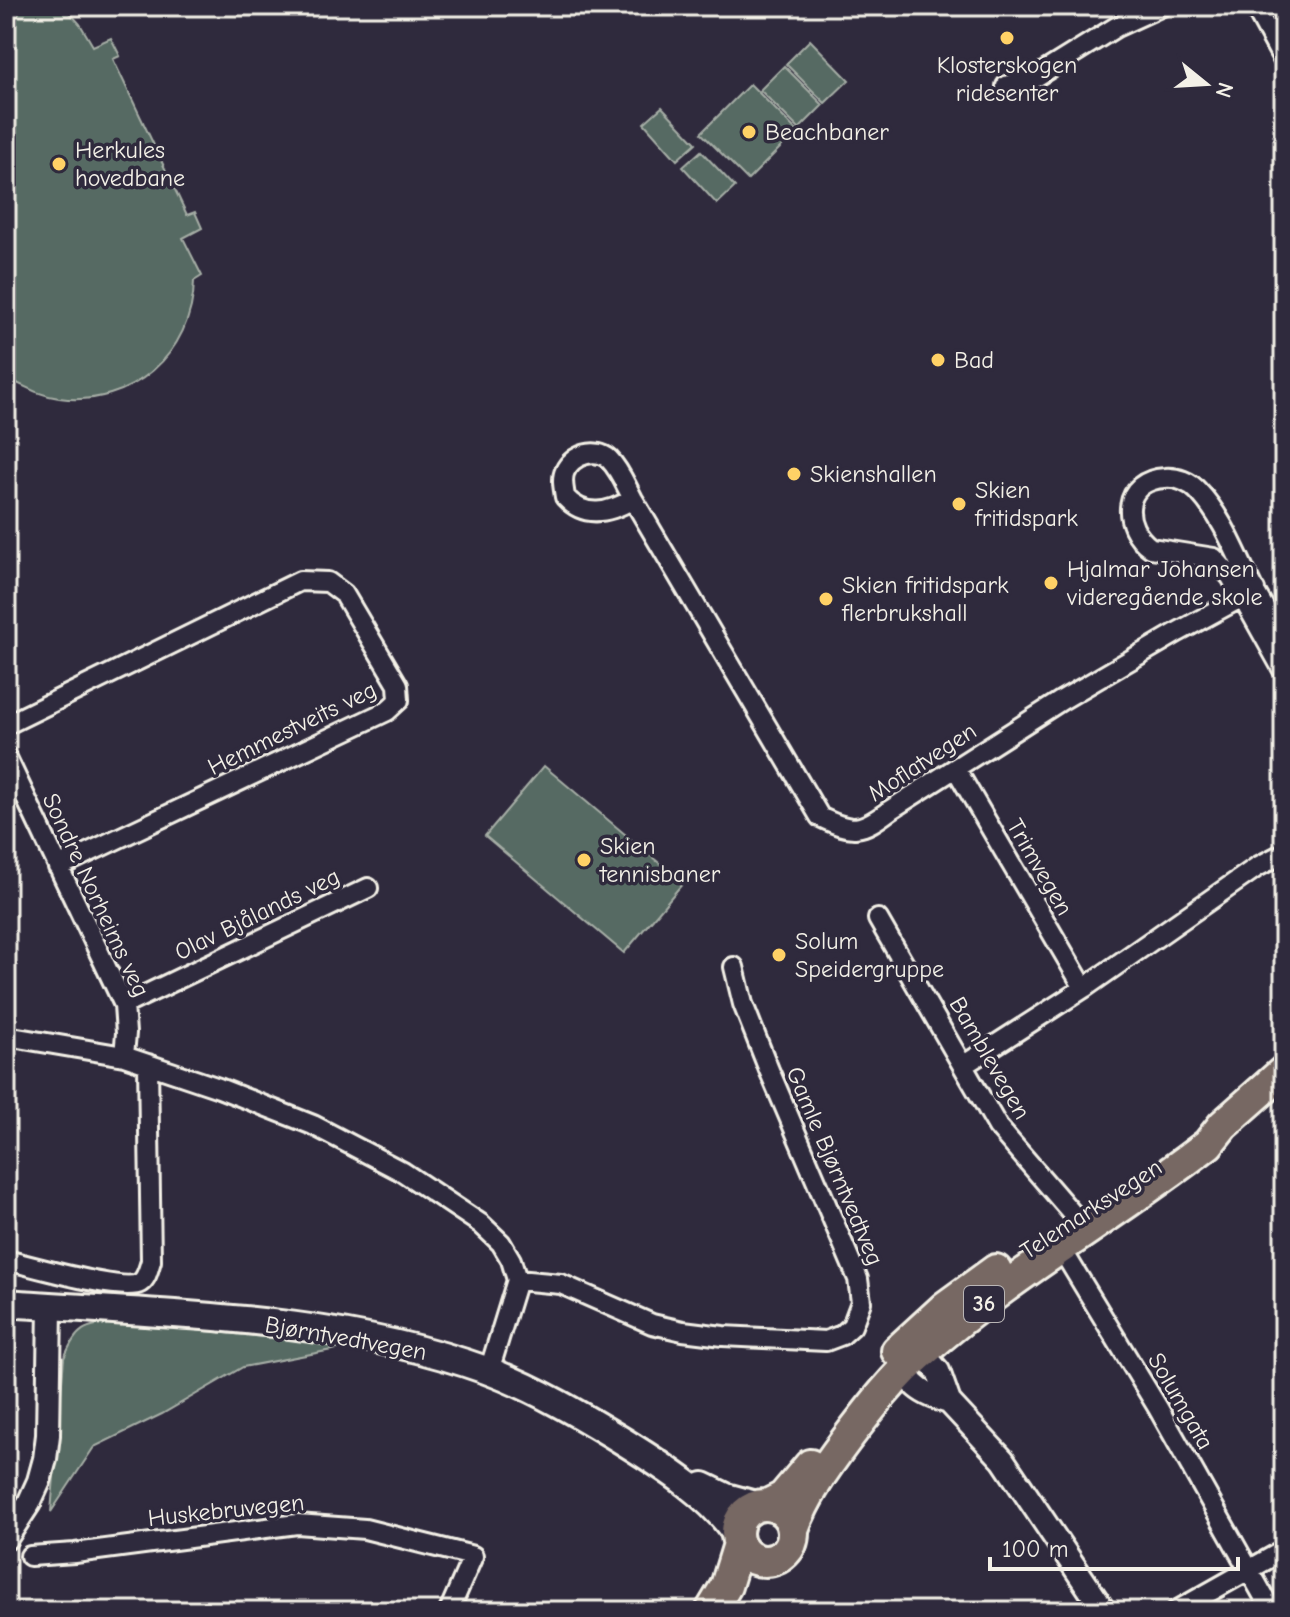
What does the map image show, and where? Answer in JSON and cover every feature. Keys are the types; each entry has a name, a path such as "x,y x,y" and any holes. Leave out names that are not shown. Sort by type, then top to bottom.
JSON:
{"highway":[{"name":"Telemarksvegen","path":"711,1611 726,1586 743,1517 783,1497 795,1485 857,1399 1013,1282 1167,1176 1208,1144 1223,1125 1284,1071"},
{"name":"Telemarksvegen","path":"727,1611 768,1561 782,1556 787,1550 800,1509 830,1461 908,1358"},
{"path":"763,1506 786,1515 793,1529"},
{"path":"738,1540 754,1559 768,1561"}],"main road":[{"name":"Bjørntvedtvegen","path":"6,1303 227,1318 330,1330 409,1347 489,1371 584,1418 660,1465 726,1497 763,1506"},
{"name":"Bjørntvedtvegen","path":"660,1465 728,1520 738,1540"}],"street":[{"path":"1006,86 1034,78 1116,27 1162,6"},
{"path":"1254,6 1284,61"},
{"path":"1284,641 1248,594 1214,558 1151,548 1144,542 1129,516 1130,503 1138,489 1152,479 1179,479 1193,486 1213,511 1248,594 1284,672"},
{"name":"Moflatvegen","path":"633,499 820,817 843,828 866,828 1062,700 1248,594"},
{"name":"Hemmestveits veg","path":"6,725 300,581 328,582 344,594 398,685 399,700 387,711 58,867"},
{"name":"Sondre Norheims veg","path":"6,756 124,1005 124,1056"},
{"name":"Trimvegen","path":"956,769 1084,988"},
{"path":"964,1065 1084,988 1257,867 1284,853"},
{"name":"Olav Bjålands veg","path":"124,1005 368,888"},
{"name":"Bamblevegen","path":"878,919 1007,1140 1072,1213"},
{"name":"Gamle Bjørntvedtveg","path":"517,1280 561,1284 652,1324 710,1335 826,1341 842,1335 852,1326 861,1302 858,1279 764,1057 743,1004 734,967"},
{"path":"6,1036 124,1056 313,1125 403,1172 481,1224 501,1243 511,1260 517,1280 489,1371"},
{"path":"6,1260 104,1283 131,1286 146,1276 151,1261 148,1064"},
{"name":"Solumgata","path":"1067,1258 1158,1408 1272,1611"},
{"path":"6,1538 29,1503 45,1459 50,1306"},
{"path":"908,1358 920,1390 949,1402 1003,1460 1104,1611"},
{"name":"Huskebruvegen","path":"30,1556 297,1524 365,1529 473,1556 449,1611"},
{"path":"1176,1611 1284,1550"}],"green space":[{"path":"6,6 64,6 93,46 111,38 120,56 113,59 187,215 195,212 202,228 183,238 202,276 194,281 191,307 183,331 170,352 153,370 133,384 110,394 85,399 59,398 41,394 13,381 6,384"},
{"name":"Beachbaner","path":"810,40 849,80 825,103 786,64"},
{"name":"Beachbaner","path":"784,66 823,105 799,129 760,90"},
{"name":"Beachbaner","path":"750,84 797,131 748,180 701,133"},
{"path":"662,107 696,143 677,160 644,123"},
{"path":"701,151 735,187 717,204 683,167"},
{"name":"Skien tennisbaner","path":"544,766 683,883 624,953 485,836"},
{"path":"116,1322 353,1346 243,1367 162,1414 94,1447 51,1512 64,1358 73,1340 83,1330"}],"place":[{"name":"Klosterskogen ridesenter","path":"1007,38"},
{"name":"Beachbaner","path":"749,132"},
{"name":"Herkules hovedbane","path":"59,164"},
{"name":"Bad","path":"938,360"},
{"name":"Skienshallen","path":"794,474"},
{"name":"Skien fritidspark","path":"959,504"},
{"name":"Hjalmar Johansen videregående skole","path":"1051,583"},
{"name":"Skien fritidspark flerbrukshall","path":"826,599"},
{"name":"Skien tennisbaner","path":"584,860"},
{"name":"Solum Speidergruppe","path":"779,955"}]}
